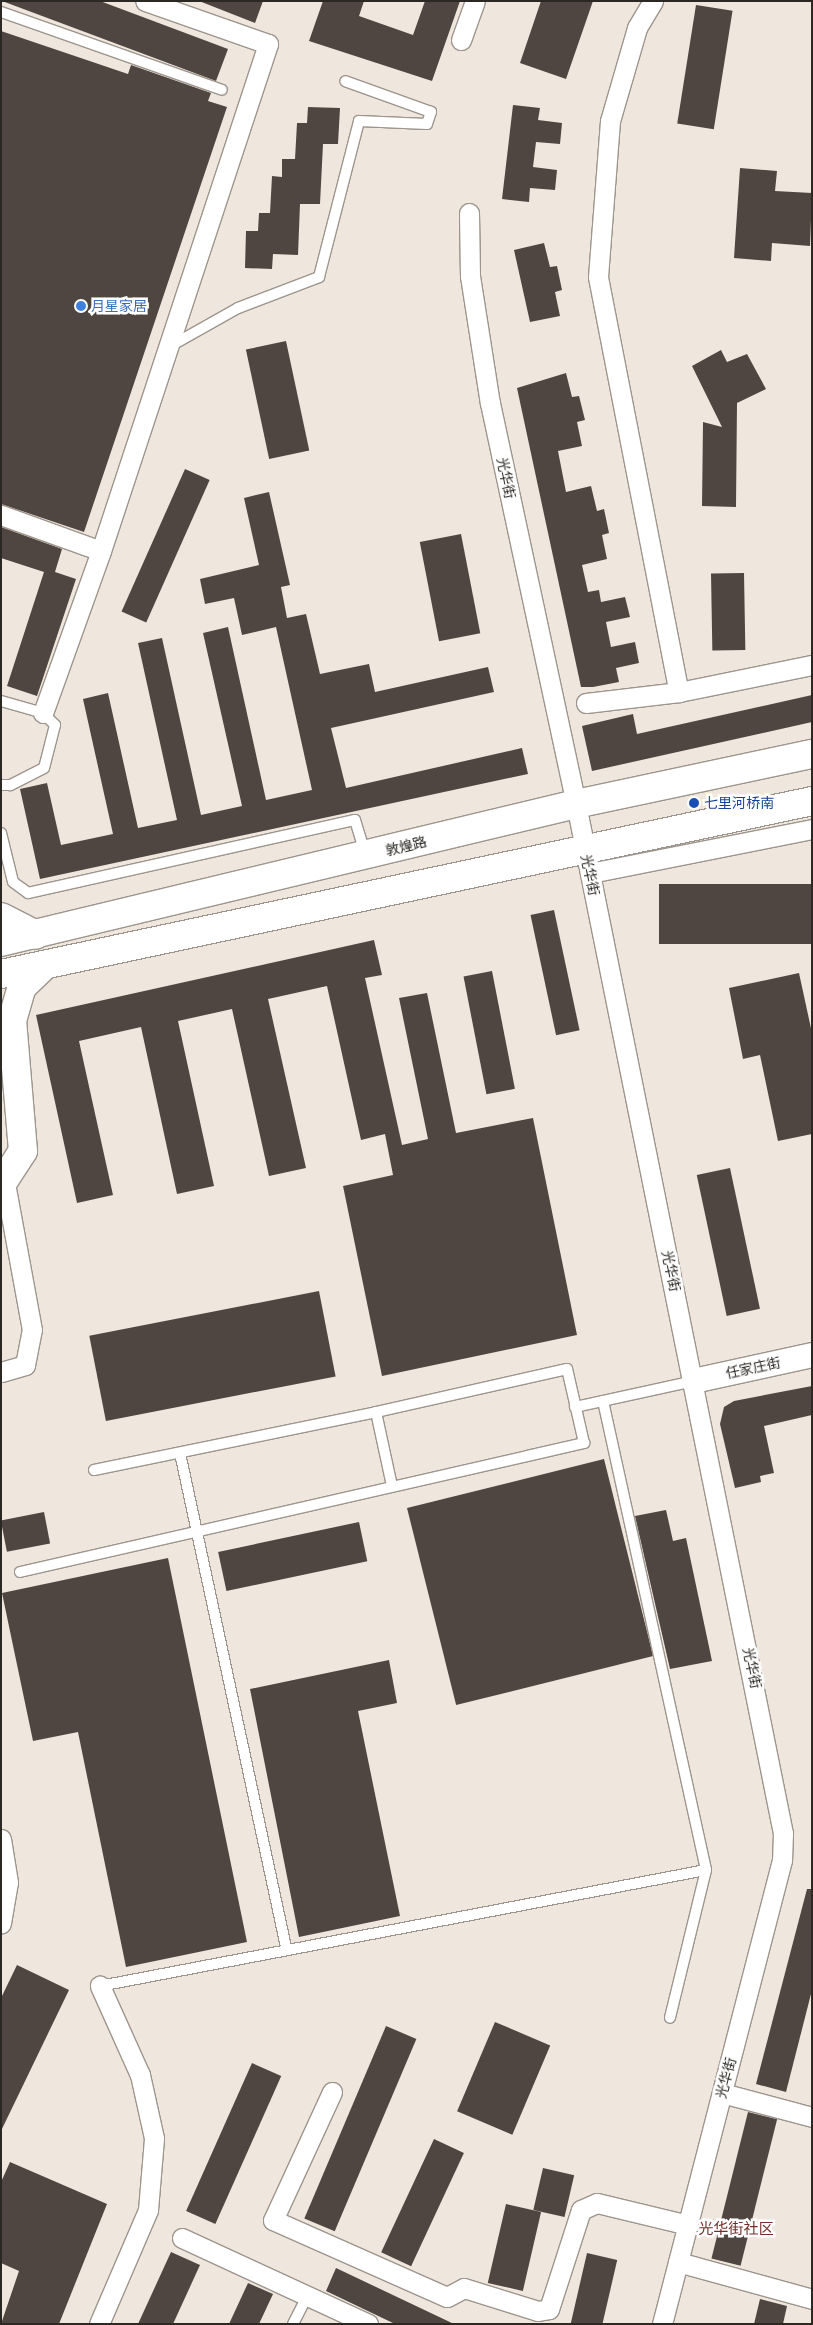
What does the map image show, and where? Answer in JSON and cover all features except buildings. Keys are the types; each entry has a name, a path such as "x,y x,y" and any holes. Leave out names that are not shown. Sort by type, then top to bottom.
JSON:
{"main road":[{"name":"敦煌路","path":"1,942 576,804 812,754"},
{"path":"1,974 587,861 812,801"},
{"path":"1,917 36,935"},
{"path":"3,1184 23,1151 8,1061 12,1020 22,987 45,965"}],"street":[{"path":"43,713 101,551 268,44 145,1"},
{"path":"461,40 475,1"},
{"path":"653,1 637,28 610,121 598,277 679,692"},
{"name":"光华街","path":"469,213 470,276 490,403 576,804 694,1381 783,1833 782,1860 662,2324"},
{"path":"1,516 101,551"},
{"path":"586,703 679,692 812,664"},
{"path":"587,861 812,829"},
{"path":"1,1372 25,1365 32,1330 3,1184"},
{"name":"任家庄街","path":"694,1381 812,1356"},
{"path":"1,1839 8,1882 1,1923"},
{"path":"99,2324 148,2210 154,2138 140,2075 100,1986"},
{"path":"332,2092 273,2220 447,2297 464,2288 538,2311 549,2309 581,2210 597,2203 688,2225"},
{"path":"722,2093 812,2117"},
{"path":"182,2238 368,2324"},
{"path":"678,2262 812,2299"}],"lane":[{"path":"1,12 222,90"},
{"path":"167,348 238,308 319,276 359,121 427,124 431,112 344,81"},
{"path":"1,701 43,713 55,725 44,768 10,786 1,785"},
{"path":"1,833 13,882 28,893 40,894 355,820 366,855"},
{"path":"20,1572 584,1443 567,1369 376,1412 94,1470"},
{"path":"576,1407 694,1381"},
{"path":"603,1401 706,1870 670,2018"},
{"path":"376,1412 392,1486"},
{"path":"180,1453 286,1947"},
{"path":"100,1986 286,1947 706,1870"},
{"path":"293,2324 306,2296"}],"place":[{"name":"月星家居","path":"81,306"},
{"name":"七里河桥南","path":"694,803"}],"district":[{"name":"光华街社区","path":"736,2229"}]}
